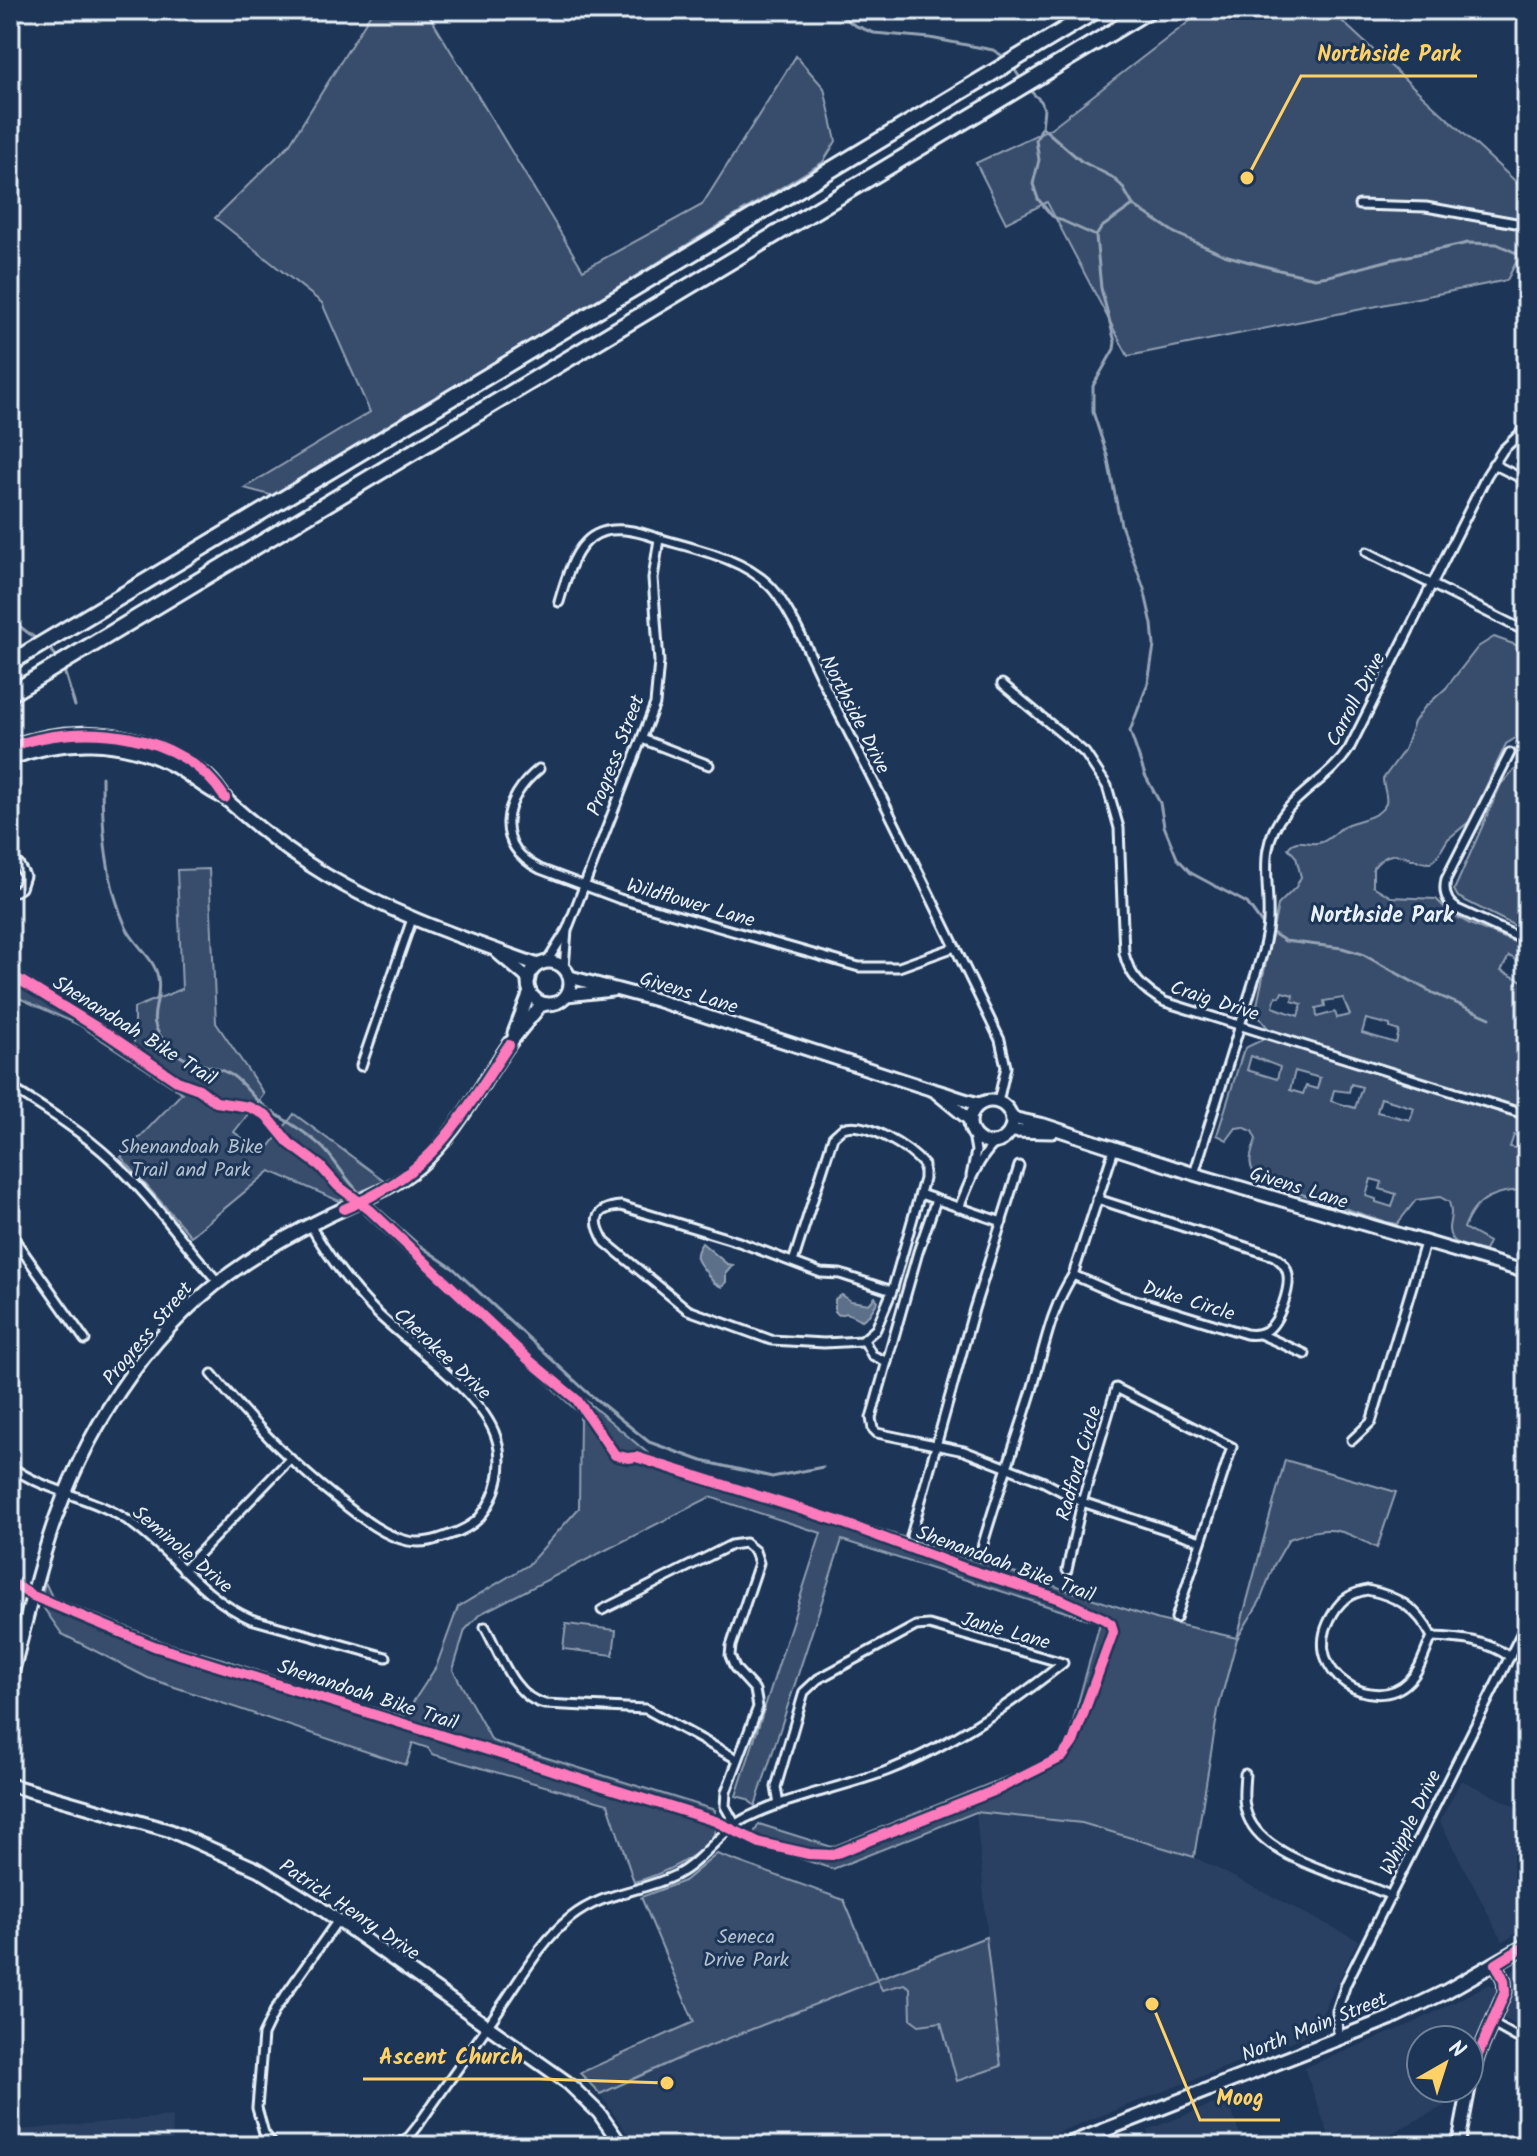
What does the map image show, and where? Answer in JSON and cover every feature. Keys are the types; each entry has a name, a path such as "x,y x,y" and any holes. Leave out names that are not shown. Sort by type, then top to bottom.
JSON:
{"highway":[{"path":"10,663 1097,10"},
{"path":"10,694 1149,10"}],"main road":[{"name":"North Main Street","path":"1064,2146 1424,2003 1527,1945"}],"street":[{"path":"1359,205 1426,207 1527,225"},
{"name":"Carroll Drive","path":"1194,1174 1267,930 1264,872 1275,829 1286,811 1341,760 1493,464 1527,427"},
{"path":"1493,464 1527,481"},
{"name":"Northside Drive","path":"559,602 578,549 593,535 613,529 637,532 720,558 746,569 771,587 836,707 1000,1040 1006,1067 998,1102"},
{"name":"Progress Street","path":"543,964 567,930 642,739 659,686 652,591 659,539"},
{"path":"1367,552 1527,632"},
{"name":"Craig Drive","path":"1002,684 1085,753 1107,786 1119,828 1124,953 1134,977 1145,989 1165,1002 1527,1115"},
{"path":"10,747 39,738 74,733 130,738 162,749 189,763 216,784 225,798 307,863 412,919 567,972 567,995 558,1002 546,1004 530,992 529,979 493,949"},
{"path":"642,739 709,765"},
{"path":"10,759 61,745 83,743 119,747 166,762 210,792 225,798"},
{"path":"1510,753 1446,879 1444,890 1449,902 1457,909 1527,941"},
{"name":"Wildflower Lane","path":"539,769 525,781 512,803 508,825 518,853 528,863 583,886 859,967 899,967 955,947"},
{"path":"10,861 19,865 25,876 21,888 10,894"},
{"path":"361,1066 412,919"},
{"name":"Progress Street","path":"567,930 567,972"},
{"path":"529,979 543,964"},
{"name":"Givens Lane","path":"567,972 980,1104"},
{"name":"Givens Lane","path":"567,995 616,989"},
{"name":"Progress Street","path":"509,1045 530,992"},
{"name":"Progress Street","path":"10,1681 42,1563 65,1494 91,1437 119,1393 179,1319 218,1282 275,1243 400,1181 431,1155 458,1122 509,1045 540,1006 546,1004"},
{"path":"10,1087 80,1133 112,1160 157,1208 218,1282"},
{"name":"Givens Lane","path":"933,1090 970,1120"},
{"path":"959,1208 971,1178 988,1150 1011,1131 1012,1118 1008,1109 998,1102 980,1104 972,1113 970,1120 976,1151 971,1178"},
{"name":"Givens Lane","path":"1012,1118 1044,1125 1194,1174 1527,1272"},
{"path":"793,1262 833,1137 844,1128 873,1131 915,1155 924,1165 920,1194 892,1291 876,1329 864,1340 824,1343 771,1340 688,1310 605,1242 597,1220 600,1212 621,1206 681,1223 821,1273 840,1274 892,1291"},
{"name":"Givens Lane","path":"1011,1131 1061,1132"},
{"path":"973,1134 981,1141 995,1143"},
{"path":"980,1554 1057,1303 1073,1275 1114,1149"},
{"path":"911,1536 974,1309 1019,1166"},
{"path":"920,1194 1002,1222"},
{"path":"1097,1199 1278,1258 1286,1267 1288,1281 1273,1324 1260,1334"},
{"path":"936,1200 871,1418 873,1429 877,1433 938,1444 1042,1481 1082,1502 1201,1541"},
{"name":"Cherokee Drive","path":"212,1374 289,1460 389,1535 409,1541 433,1541 455,1533 476,1521 493,1497 500,1469 500,1449 496,1435 480,1407 360,1296 310,1225"},
{"path":"10,1233 85,1340"},
{"path":"1352,1440 1371,1422 1425,1243"},
{"name":"Duke Circle","path":"1073,1275 1148,1304 1246,1334 1260,1334 1305,1354"},
{"path":"864,1340 872,1355 887,1362"},
{"name":"Radford Circle","path":"1067,1570 1082,1502 1116,1388 1232,1447 1176,1618"},
{"path":"183,1570 289,1460"},
{"name":"Seminole Drive","path":"10,1466 24,1476 103,1507 125,1519 216,1600 251,1619 386,1657"},
{"path":"395,2146 409,2137 549,1940 568,1919 604,1898 663,1881 683,1871 705,1855 735,1824 726,1811 724,1800 758,1707 755,1690 735,1668 730,1656 759,1563 755,1551 745,1543 734,1543 602,1610"},
{"path":"1367,1590 1388,1594 1404,1602 1427,1626 1432,1637 1407,1684 1378,1694 1366,1692 1341,1679 1329,1667 1321,1642 1339,1603 1346,1596 1367,1590"},
{"name":"Whipple Drive","path":"1338,2039 1336,2021 1340,1999 1527,1622"},
{"name":"Janie Lane","path":"735,1824 779,1805 847,1785 926,1754 1016,1699 1063,1663 929,1625 916,1626 818,1679 804,1692 776,1787 779,1805"},
{"path":"485,1627 519,1688 530,1699 545,1704 646,1709 737,1759"},
{"path":"1432,1637 1472,1640 1487,1644 1510,1657"},
{"path":"1245,1774 1246,1810 1262,1837 1322,1869 1391,1896"},
{"name":"Patrick Henry Drive","path":"10,1785 133,1819 190,1839 259,1870 338,1920 580,2093 599,2113 622,2146"},
{"path":"274,2146 264,2133 257,2108 263,2035 275,2010 338,1920"},
{"path":"1485,2040 1505,1992 1504,1980 1496,1964"},
{"path":"1491,2023 1527,2043"},
{"path":"1458,2146 1466,2104"}],"shaded area":[{"path":"702,1243 727,1264 733,1265 726,1273 726,1282 722,1287 712,1281 698,1261 697,1251"},
{"path":"842,1295 851,1301 869,1304 875,1297 878,1301 862,1320 847,1313 839,1315 835,1312 835,1299"},
{"path":"1082,1769 1083,1823 1194,1857 1358,1940 1313,2033 1023,2146 636,2146 600,2094 691,2053 877,1980 904,1984 941,2021 1000,2067 976,1812"},
{"path":"1461,1780 1527,1812 1527,1926 1503,1942 1440,1822"},
{"path":"1527,1961 1527,2031 1503,2015 1512,1995 1512,1972"},
{"path":"1489,1984 1496,1988 1481,2024 1411,2024"},
{"path":"1405,2027 1405,2104 1448,2104 1374,2142 1375,2146 1333,2146 1304,2068"},
{"path":"1227,2099 1244,2146 1153,2146 1147,2130"},
{"path":"173,2116 172,2146 10,2146 10,2131"}],"green space":[{"path":"373,10 426,10 583,270 702,205 796,56 824,88 836,141 823,162 274,496 244,488 370,412 322,303 215,218 289,145"},
{"path":"1208,10 1330,10 1527,192 1527,241 1507,280 1128,356 1047,202 1006,223 976,163 1051,128"},
{"path":"1494,637 1527,649 1527,701 1524,704 1527,705 1524,709 1527,711 1527,731 1506,744 1470,821 1448,839 1437,857 1430,863 1400,855 1387,856 1373,868 1373,886 1391,897 1436,899 1450,913 1470,924 1527,947 1527,965 1509,956 1501,971 1527,983 1527,1068 1521,1066 1517,1079 1527,1085 1527,1136 1514,1135 1510,1147 1527,1150 1527,1190 1496,1194 1474,1209 1464,1228 1489,1242 1485,1251 1462,1246 1452,1239 1449,1202 1440,1197 1416,1200 1397,1224 1386,1222 1259,1180 1251,1165 1256,1139 1252,1131 1236,1128 1227,1140 1217,1135 1243,1052 1268,1037 1268,1028 1258,1016 1257,1005 1278,905 1296,887 1301,877 1296,857 1288,848 1296,842 1322,842 1345,826 1375,815 1383,808 1386,800 1383,779 1404,750 1414,722 1478,647","holes":["1282,992 1293,995 1292,1001 1302,1004 1298,1016 1273,1007 1276,996 1280,997","1343,998 1350,1015 1337,1018 1335,1012 1317,1017 1316,1008 1325,1006 1324,1001","1366,1019 1390,1025 1390,1028 1399,1031 1396,1043 1362,1033","1251,1056 1280,1067 1277,1079 1247,1070","1295,1071 1320,1078 1317,1089 1306,1086 1303,1094 1290,1090","1351,1084 1362,1087 1355,1108 1331,1101 1334,1090 1349,1092","1381,1098 1414,1108 1410,1120 1377,1112","1371,1179 1382,1182 1380,1189 1396,1194 1392,1207 1376,1202 1376,1199 1366,1196"]},
{"path":"1527,762 1527,932 1458,897 1454,890 1501,784"},
{"name":"Shenandoah Bike Trail and Park","path":"209,869 216,1023 264,1094 234,1132 264,1154 294,1114 385,1181 339,1201 270,1171 191,1236 121,1157 182,1093 79,1025 10,994 10,966 134,1045 134,1008 182,989 177,870"},
{"path":"376,1208 536,1358 650,1455 1159,1620 1237,1638 1285,1460 1396,1492 1377,1548 1343,1532 1315,1531 1289,1539 1274,1565 1260,1601 1237,1639 1218,1710 1194,1857 1082,1823 976,1812 833,1869 741,1840 754,1833 759,1824 832,1847 1064,1754 1100,1623 842,1540 755,1806 747,1799 736,1796 821,1533 710,1497 480,1614 465,1630 453,1670 492,1741 715,1810 715,1830 703,1848 667,1870 634,1882 608,1804 432,1754 428,1748 413,1743 406,1765 148,1678 62,1634 40,1603 45,1582 52,1597 164,1642 404,1716 436,1667 458,1607 528,1565 579,1508 580,1414 363,1213"},
{"path":"566,1624 616,1630 613,1655 563,1649"},
{"name":"Seneca Drive Park","path":"717,1854 844,1900 877,1979 986,1937 1001,2066 957,2081 941,2022 919,2025 911,2019 910,1988 904,1984 882,1990 877,1980 691,2053 600,2094 580,2073 694,2022 641,1897 684,1881"}],"waterway":[{"path":"835,10 854,25 874,33 930,38 993,50 1006,58"},
{"path":"1013,67 1022,81"},
{"path":"1026,87 1041,101 1044,109 1042,127 1036,140 1039,160 1033,184 1038,199 1052,216 1096,236"},
{"path":"1042,127 1081,161 1112,177 1122,186 1133,205 1175,233 1224,255 1279,270 1315,278 1468,243 1497,244 1527,258"},
{"path":"1133,205 1102,227 1096,236 1101,288 1115,342 1093,386 1093,412 1107,455 1121,525 1144,589 1152,624 1154,646 1148,683 1130,731 1145,775 1160,803 1164,826 1177,858 1191,873 1247,903 1265,928 1285,941 1342,948 1362,954 1433,993 1490,1018"},
{"path":"10,619 39,641"},
{"path":"49,648 60,660"},
{"path":"63,667 75,706"},
{"path":"102,777 104,834 113,891 126,927 156,971 159,988 154,1019 160,1036 176,1054 225,1071 237,1079 259,1102 323,1148 362,1195"},
{"path":"371,1202 419,1245 454,1269 587,1392 649,1442 702,1461 772,1477 823,1467"}],"cycle path":[{"path":"10,747 67,734 128,737 157,745 183,758 207,775 225,798"},
{"name":"Shenandoah Bike Trail","path":"10,974 177,1081 199,1089 216,1102 249,1107 266,1115 289,1143 370,1210 529,1360 577,1400 615,1455 636,1457 838,1521 964,1568 1060,1599 1104,1619 1111,1624 1113,1632 1073,1742 1062,1757 996,1790 832,1855 809,1854 760,1843 715,1821 154,1646 33,1596 10,1582"},
{"path":"344,1209 375,1194 423,1161 458,1121 509,1045"},
{"path":"1485,2039 1505,1992 1504,1980 1496,1964 1527,1945"}],"place":[{"name":"Northside Park","path":"1247,178"},
{"name":"Moog","path":"1152,2004"},
{"name":"Ascent Church","path":"667,2083"}],"district":[{"name":"Northside Park","path":"1382,914"}]}
